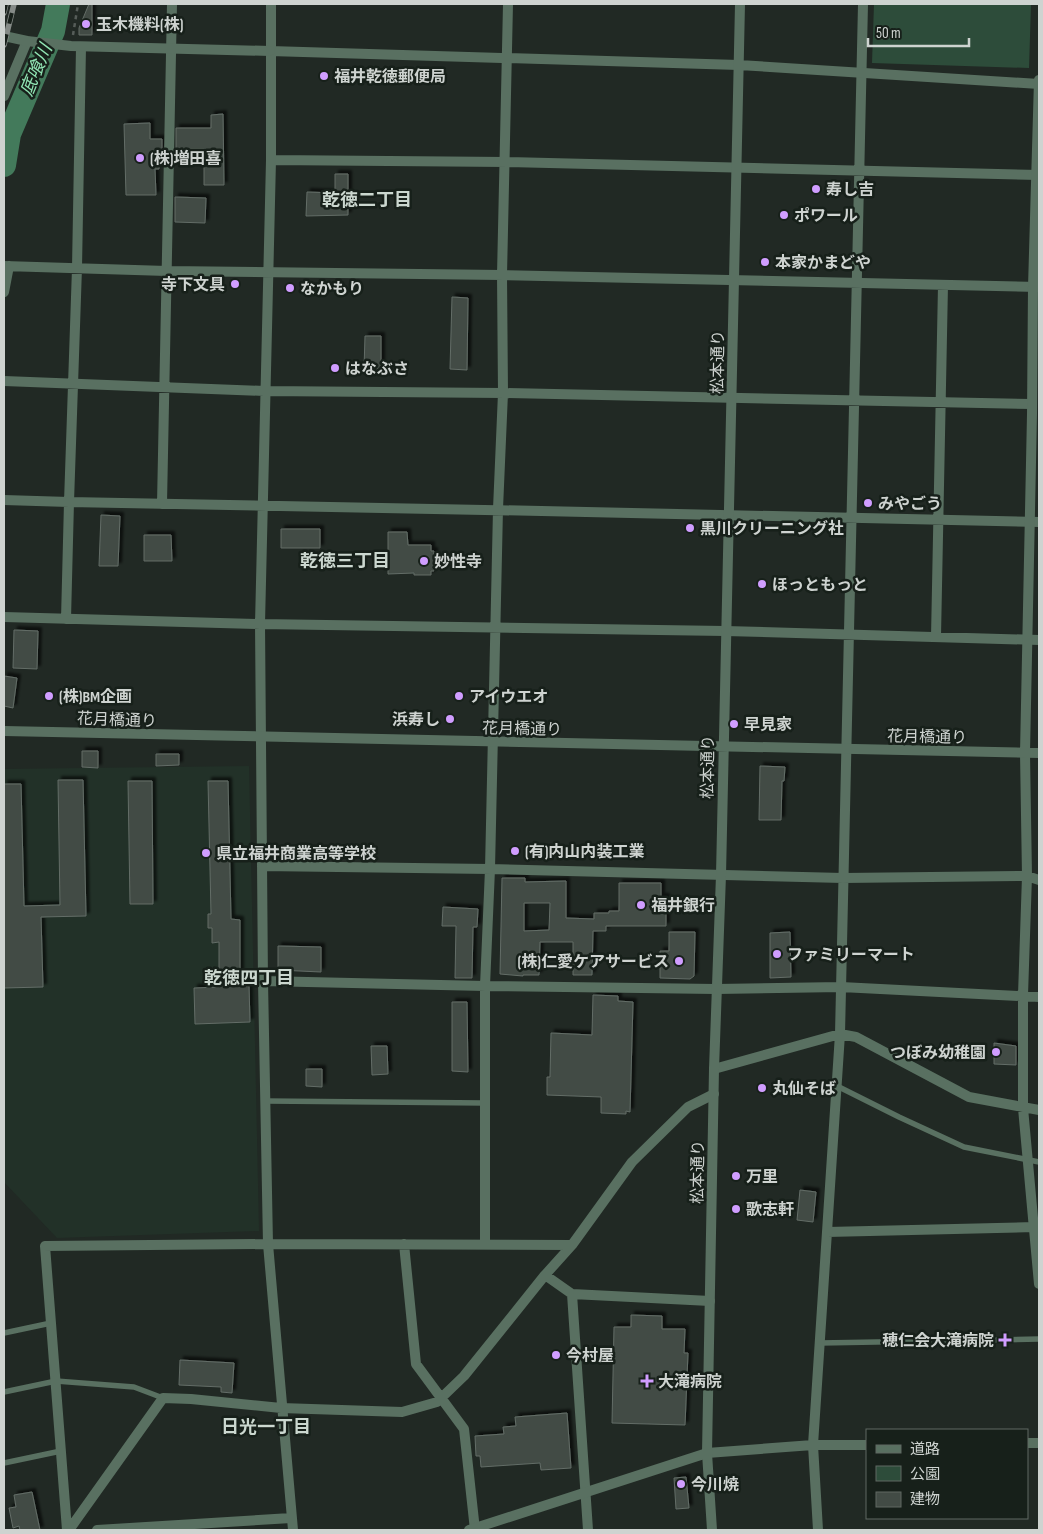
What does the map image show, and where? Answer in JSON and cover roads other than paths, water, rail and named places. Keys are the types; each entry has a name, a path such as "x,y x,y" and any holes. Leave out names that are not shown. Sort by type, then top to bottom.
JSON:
{"street":[{"path":"162,504 172,4"},
{"path":"271,4 271,160 264,391 260,624 262,866 268,1244 293,1530"},
{"path":"485,1244 485,986 503,393 502,276 508,4"},
{"name":"松本通り","path":"712,1530 707,1453 714,1069 721,875 722,746 740,4"},
{"path":"818,1530 813,1446 840,1034 863,4"},
{"path":"4,36 29,42 74,46 739,65 1039,84"},
{"path":"4,96 29,42"},
{"path":"66,618 77,268 74,46"},
{"path":"1039,80 1034,521 1026,640 1027,876 1023,995 1023,1108 1039,1284"},
{"path":"271,160 506,162 1038,175"},
{"path":"4,292 7,266 167,271 1036,287"},
{"path":"936,637 943,285"},
{"path":"4,381 264,391 503,393 941,402 1034,410"},
{"path":"4,500 262,507 1034,521"},
{"path":"4,617 260,624 725,631 1039,640"},
{"name":"花月橋通り","path":"4,731 1039,753"},
{"path":"262,866 490,869 843,878 1027,876 1039,880"},
{"path":"264,981 485,986 841,987 1039,997"},
{"path":"714,1069 840,1034 856,1036 969,1097 1039,1110"},
{"path":"68,1530 162,1398 282,1408 402,1412 437,1402 464,1376 545,1275 572,1245 632,1162 688,1107 714,1094"},
{"path":"827,1232 1034,1227"},
{"path":"68,1530 45,1246 268,1244 572,1245"},
{"path":"404,1244 416,1364 464,1429 473,1530 707,1453 813,1446 866,1445"},
{"path":"545,1275 572,1294 710,1301"},
{"path":"572,1294 588,1530"},
{"path":"97,1530 292,1518"}],"lane":[{"path":"837,1086 899,1118 964,1147 1039,1162"},
{"path":"266,1101 485,1103"},
{"path":"4,1333 51,1324"},
{"path":"820,1343 1039,1339"},
{"path":"4,1392 56,1381 134,1387 162,1398"},
{"path":"4,1463 61,1452"}],"waterway":[{"name":"底喰川","path":"4,165 9,134 53,31 58,4"}],"railway":[{"path":"4,13 6,4"},
{"path":"4,45 14,4"}],"place":[{"name":"玉木機料(株)","path":"86,24"},
{"name":"福井乾徳郵便局","path":"324,76"},
{"name":"(株)増田喜","path":"140,158"},
{"name":"寿し吉","path":"816,189"},
{"name":"ポワール","path":"784,215"},
{"name":"本家かまどや","path":"765,262"},
{"name":"寺下文具","path":"235,284"},
{"name":"なかもり","path":"290,288"},
{"name":"はなぶさ","path":"335,368"},
{"name":"みやごう","path":"868,503"},
{"name":"黒川クリーニング社","path":"690,528"},
{"name":"妙性寺","path":"424,561"},
{"name":"ほっともっと","path":"762,584"},
{"name":"(株)BM企画","path":"49,696"},
{"name":"アイウエオ","path":"459,696"},
{"name":"浜寿し","path":"450,719"},
{"name":"早見家","path":"734,724"},
{"name":"(有)内山内装工業","path":"515,851"},
{"name":"県立福井商業高等学校","path":"206,853"},
{"name":"福井銀行","path":"641,905"},
{"name":"ファミリーマート","path":"777,954"},
{"name":"(株)仁愛ケアサービス","path":"679,961"},
{"name":"つぼみ幼稚園","path":"996,1052"},
{"name":"丸仙そば","path":"762,1088"},
{"name":"万里","path":"736,1176"},
{"name":"歌志軒","path":"736,1209"},
{"name":"穂仁会大滝病院","path":"1005,1340"},
{"name":"今村屋","path":"556,1355"},
{"name":"大滝病院","path":"647,1381"},
{"name":"今川焼","path":"681,1484"}],"district":[{"name":"乾徳二丁目","path":"367,200"},
{"name":"乾徳三丁目","path":"345,561"},
{"name":"乾徳四丁目","path":"249,978"},
{"name":"日光一丁目","path":"266,1427"}]}
